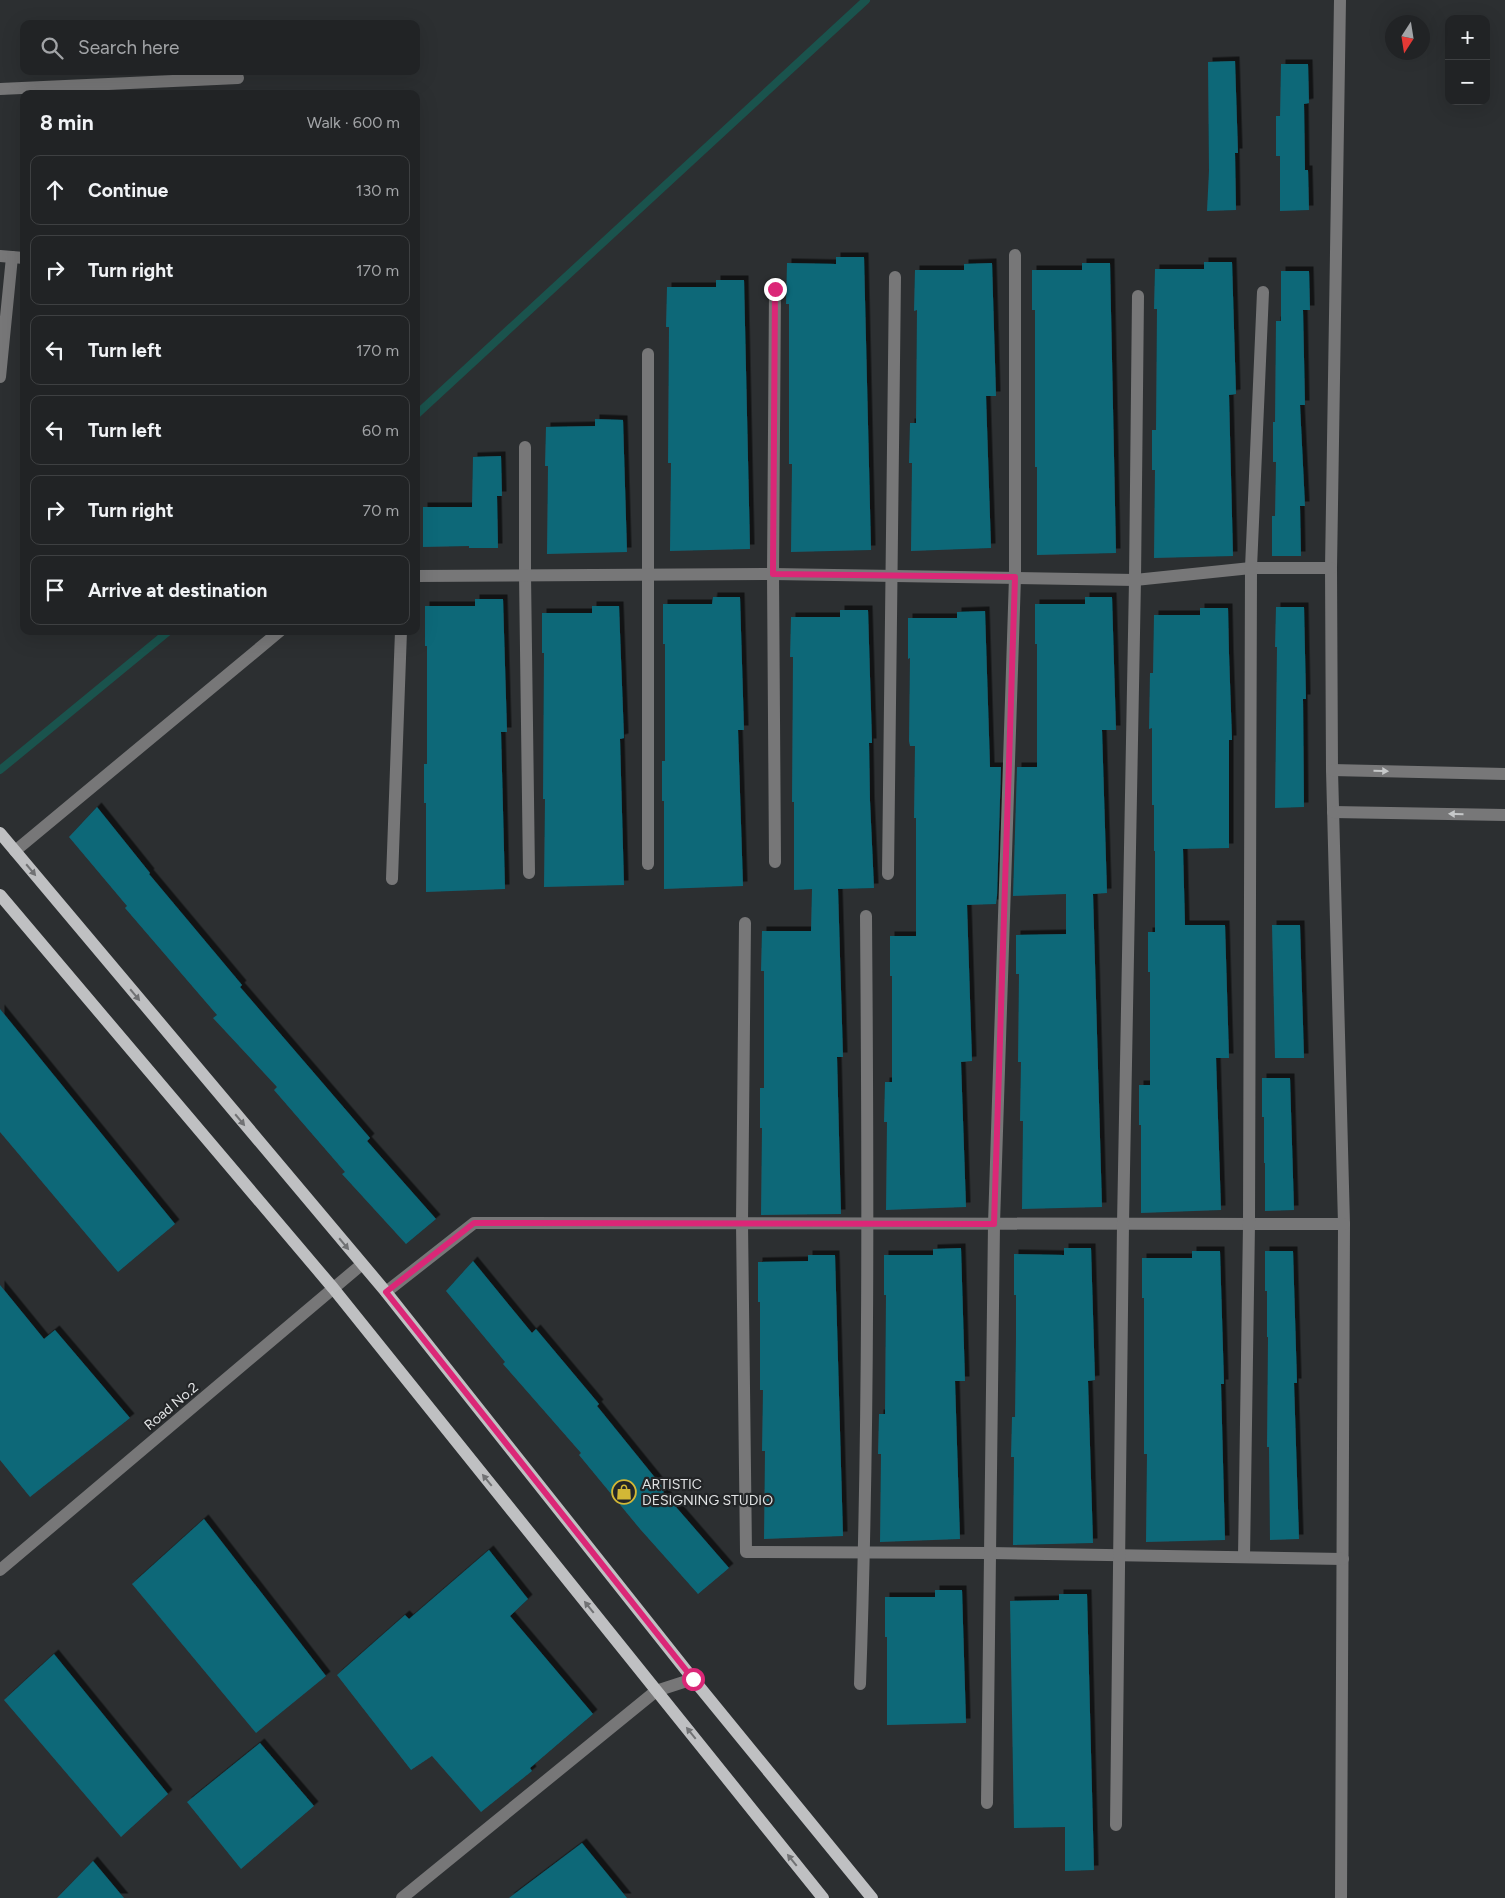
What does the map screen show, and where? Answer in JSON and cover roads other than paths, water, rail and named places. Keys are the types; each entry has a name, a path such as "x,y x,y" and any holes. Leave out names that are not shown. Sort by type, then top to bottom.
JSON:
{"main road":[{"path":"0,833 361,1265 386,1292 693,1679 872,1898"},
{"path":"0,895 333,1288 823,1898"}],"street":[{"path":"1340,0 1331,568 1332,770 1344,1224 1341,1898"},
{"path":"0,89 238,78"},
{"path":"987,1802 994,1224 1015,577 1015,255"},
{"path":"0,377 12,257"},
{"path":"888,874 893,576 895,277"},
{"path":"775,289 773,574 775,862"},
{"path":"1244,1557 1249,1224 1251,568 1263,292"},
{"path":"1116,1826 1123,1224 1135,580 1138,296"},
{"path":"648,354 648,864"},
{"path":"525,447 529,873"},
{"path":"420,576 773,574 1135,580 1251,568 1331,568"},
{"path":"15,851 275,635"},
{"path":"392,879 401,635"},
{"path":"1332,770 1505,774"},
{"path":"1333,812 1505,815"},
{"path":"860,1684 865,1553 868,1224 866,916"},
{"path":"745,923 742,1224 746,1552 1342,1558"},
{"path":"386,1292 474,1223 1344,1224"},
{"name":"Road No.2","path":"0,1570 361,1265"},
{"path":"402,1898 656,1691 693,1679"}],"waterway":[{"path":"420,411 866,0"},
{"path":"0,770 164,635"}],"place":[{"name":"ARTISTIC DESIGNING STUDIO","path":"624,1492"}]}
